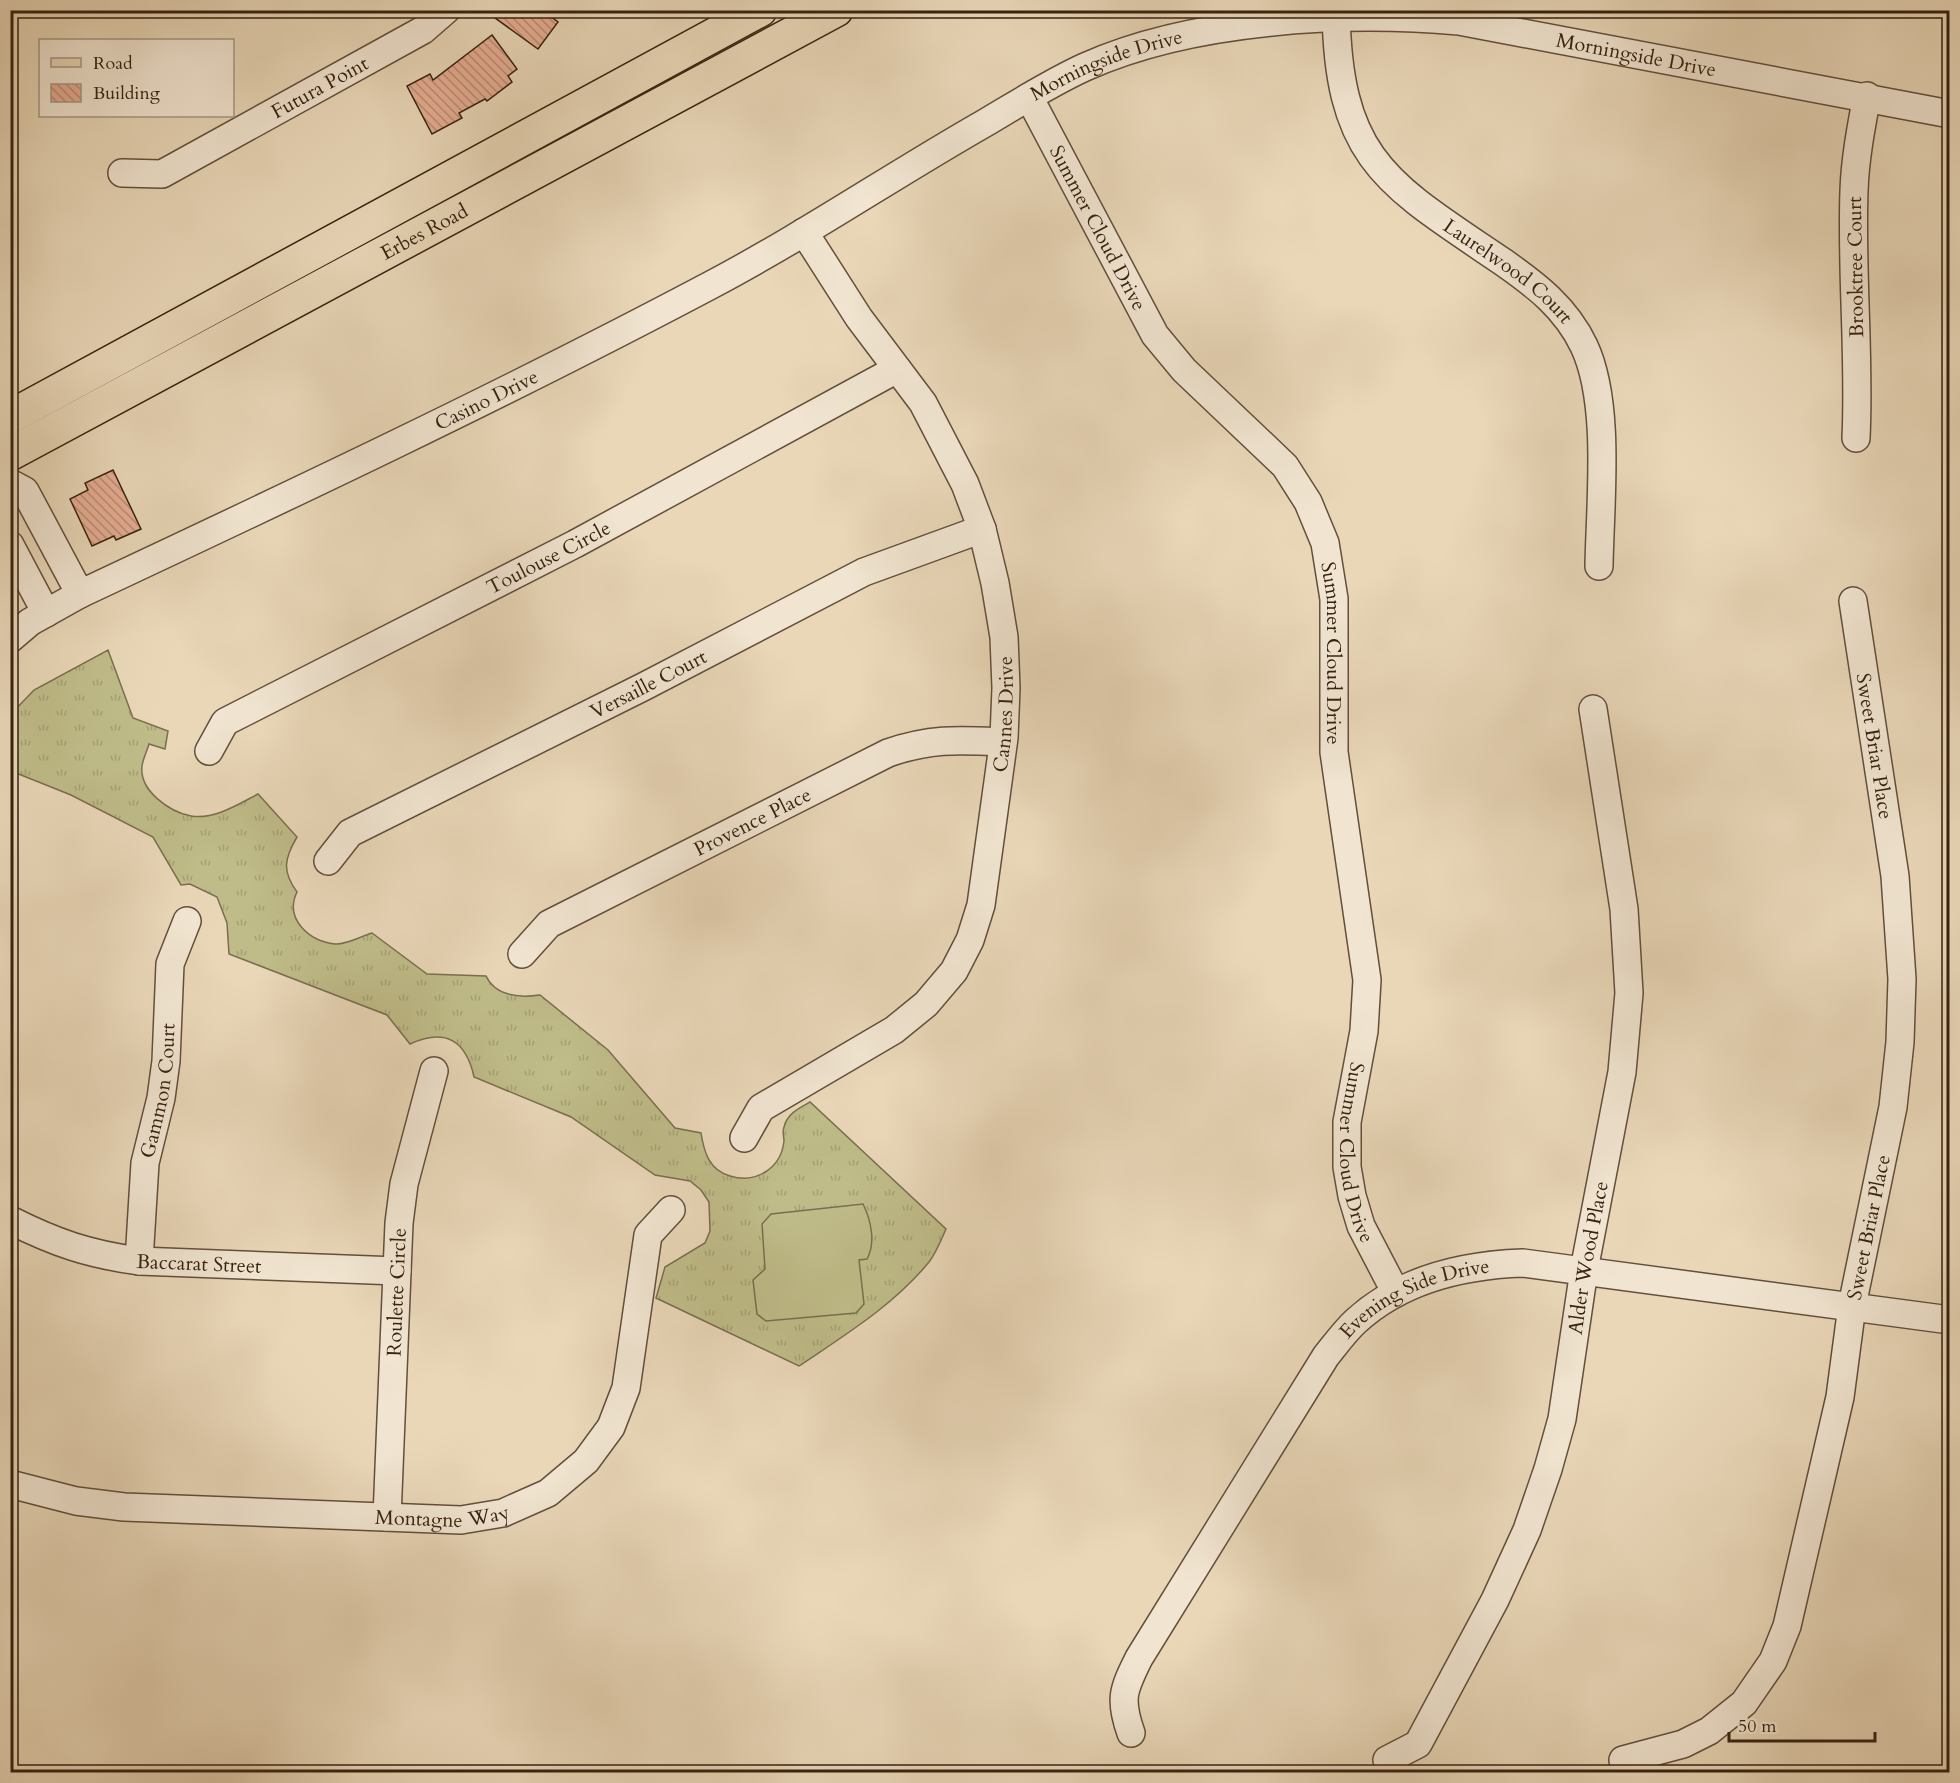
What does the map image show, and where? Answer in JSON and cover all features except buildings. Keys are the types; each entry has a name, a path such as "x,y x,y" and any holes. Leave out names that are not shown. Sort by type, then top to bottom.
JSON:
{"main road":[{"name":"Erbes Road","path":"10,417 760,10"},
{"name":"Erbes Road","path":"10,454 836,10"}],"street":[{"name":"Futura Point","path":"122,173 162,174 423,30 446,10"},
{"name":"Morningside Drive","path":"949,144 1029,97 1084,68 1121,53 1173,39 1244,26 1336,14 1404,16 1459,21 1866,96 1950,114"},
{"name":"Laurelwood Court","path":"1336,14 1338,68 1344,98 1357,134 1376,164 1416,203 1539,287 1562,310 1583,345 1595,376 1600,409 1599,566"},
{"name":"Brooktree Court","path":"1856,438 1858,399 1854,191 1857,152 1866,96"},
{"name":"Summer Cloud Drive","path":"1029,97 1155,335 1184,370 1285,466 1308,502 1325,543 1334,598 1334,752 1367,980 1364,1030 1347,1122 1347,1167 1352,1196 1361,1226 1396,1293"},
{"name":"Casino Drive","path":"10,639 30,622 80,594 405,441 712,285 949,144"},
{"name":"Cannes Drive","path":"744,1138 761,1108 894,1030 927,1004 954,971 970,940 981,905 1003,742 1006,688 1004,637 996,583 982,529 946,443 923,403 859,318 804,232"},
{"name":"Toulouse Circle","path":"208,751 225,722 575,544 897,369"},
{"path":"10,483 26,491 80,594"},
{"name":"Versaille Court","path":"328,861 350,833 643,687 864,572 982,529"},
{"path":"10,545 46,613"},
{"name":"Sweet Briar Place","path":"1623,1760 1683,1744 1709,1731 1744,1702 1773,1661 1787,1626 1840,1397 1852,1306 1893,1107 1900,1042 1902,979 1895,876 1853,601"},
{"name":"Alder Wood Place","path":"1387,1760 1418,1744 1495,1600 1527,1530 1562,1419 1584,1270 1622,1072 1629,993 1624,909 1593,709"},
{"name":"Provence Place","path":"522,954 549,924 888,753 911,745 942,739 1003,742"},
{"name":"Gammon Court","path":"139,1261 145,1163 161,1098 166,1061 170,964 187,921"},
{"name":"Roulette Circle","path":"387,1518 397,1271 404,1184 434,1071"},
{"name":"Montagne Way","path":"10,1484 76,1501 124,1507 461,1520 503,1513 548,1494 586,1461 611,1427 626,1388 648,1235 671,1210"},
{"name":"Baccarat Street","path":"10,1220 54,1242 99,1256 139,1261 397,1271"},
{"name":"Evening Side Drive","path":"1131,1733 1122,1708 1124,1687 1139,1658 1326,1356 1356,1321 1396,1293 1440,1274 1484,1264 1523,1263 1950,1320"}],"green space":[{"path":"108,650 133,718 168,731 165,749 149,744 142,766 145,784 165,805 183,814 200,817 226,810 258,794 297,837 289,852 286,865 289,878 297,892 294,902 296,920 308,933 325,942 339,944 372,933 427,974 486,976 490,983 502,992 516,996 540,995 608,1050 675,1128 701,1133 712,1165 730,1176 749,1178 765,1172 772,1166 782,1151 783,1129 788,1118 810,1102 946,1229 929,1262 885,1306 799,1366 656,1298 665,1267 705,1243 710,1231 709,1202 701,1190 690,1181 655,1175 571,1117 474,1077 466,1054 452,1041 434,1037 410,1044 387,1015 229,954 227,923 217,897 190,884 181,885 153,837 71,795 11,771 10,715 34,690"},
{"path":"863,1204 872,1239 867,1259 859,1260 864,1304 856,1313 766,1321 757,1314 753,1280 765,1269 762,1224 771,1214"}]}
